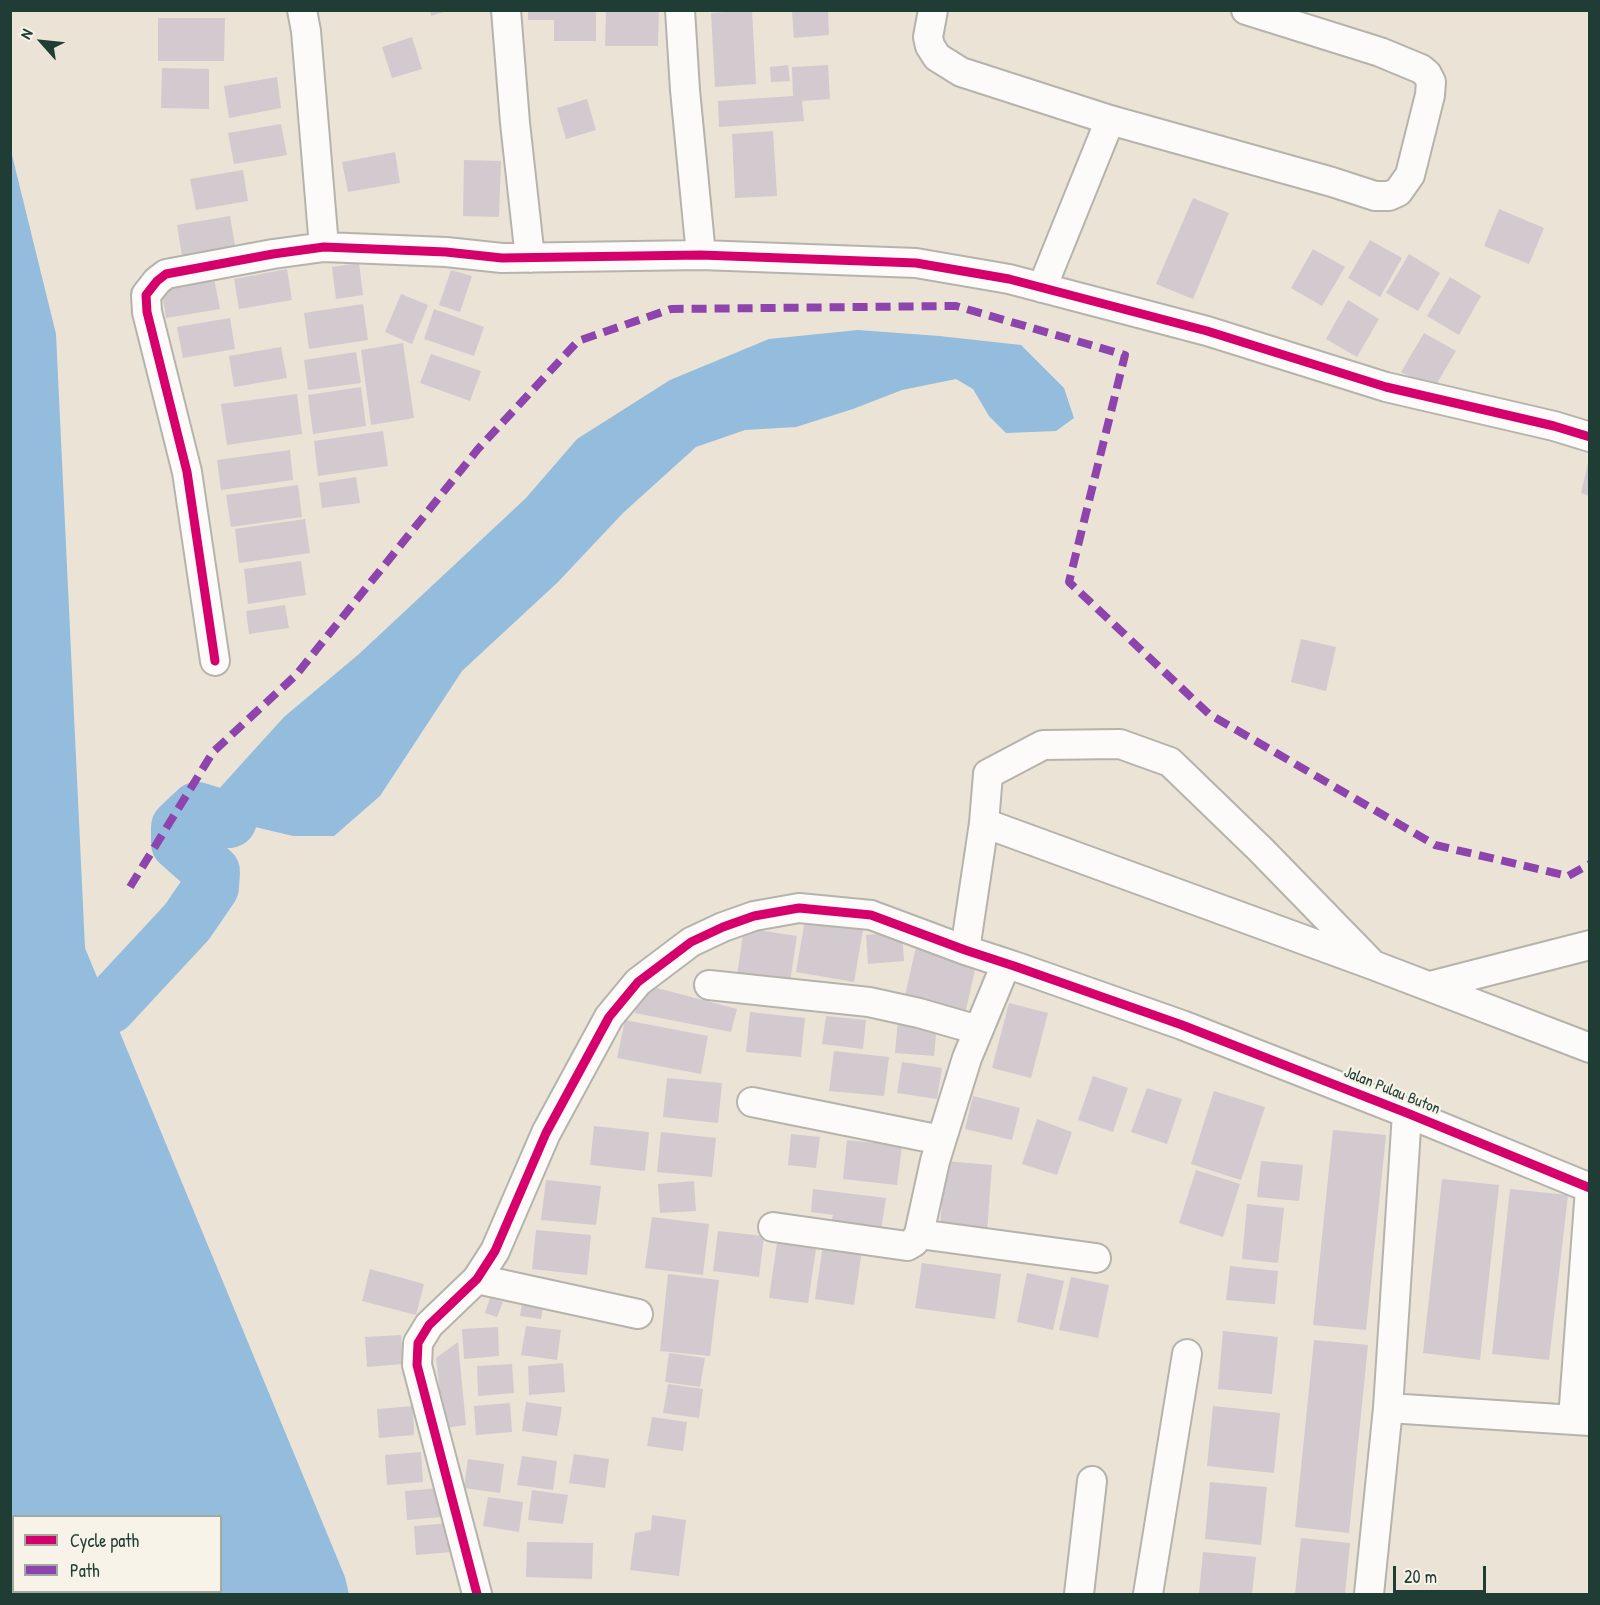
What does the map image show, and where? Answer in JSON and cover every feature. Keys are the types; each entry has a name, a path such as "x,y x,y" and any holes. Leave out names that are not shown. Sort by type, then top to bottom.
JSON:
{"street":[{"path":"302,10 306,31 324,247"},
{"path":"506,10 515,123 530,258"},
{"path":"680,10 685,90 701,255"},
{"path":"933,10 928,38 930,46 945,64 961,72 1110,120 1375,196 1389,196 1398,192 1410,175 1430,95 1431,82 1427,74 1421,69 1380,52 1246,10"},
{"path":"1042,288 1110,120"},
{"path":"215,661 188,472 147,312 147,295 157,281 166,274 251,258 324,247 446,252 502,258 701,255 916,262 1009,279 1207,331 1386,387 1554,426 1590,437"},
{"path":"965,950 984,823 988,774 1043,745 1120,744 1170,762 1261,850 1373,965"},
{"path":"984,823 1373,965 1590,1048"},
{"name":"Jalan Pulau Buton","path":"477,1594 417,1365 418,1343 429,1325 477,1279 495,1251 546,1133 609,1017 638,982 691,942 723,927 754,916 799,908 871,915 1182,1025 1407,1113 1590,1189"},
{"path":"1430,987 1590,945"},
{"path":"772,1227 907,1246 914,1242 919,1234 935,1161 967,1058 1006,964"},
{"path":"709,985 869,1002 978,1030"},
{"path":"752,1102 941,1140"},
{"path":"1369,1594 1388,1408 1407,1113"},
{"path":"1388,1408 1581,1420 1590,1189"},
{"path":"919,1234 1096,1258"},
{"path":"477,1279 638,1314"},
{"path":"1148,1594 1187,1354"},
{"path":"1079,1594 1092,1482"}],"water":[{"path":"10,147 56,334 85,948 345,1577 349,1594 11,1594"},
{"path":"858,330 1021,345 1064,388 1074,418 1056,431 1006,433 989,416 973,389 956,379 902,390 796,427 745,430 696,447 623,513 558,582 462,671 380,796 334,836 293,836 234,822 217,813 216,792 284,717 359,654 526,498 577,439 670,380 769,339"}],"building":[{"path":"430,10 447,10 447,11 431,16"},
{"path":"528,10 596,10 596,41 554,41 554,20 528,20"},
{"path":"606,10 659,10 658,46 605,46"},
{"path":"752,10 756,84 715,87 711,13"},
{"path":"828,10 829,35 794,38 792,12"},
{"path":"158,18 225,18 224,61 158,61"},
{"path":"412,37 422,69 392,78 382,47"},
{"path":"788,65 790,81 771,82 770,67"},
{"path":"828,65 830,99 802,101 804,121 719,127 718,101 793,96 792,67"},
{"path":"162,68 209,69 209,109 161,108"},
{"path":"277,77 281,108 229,118 224,86"},
{"path":"587,99 596,130 566,139 557,108"},
{"path":"281,124 287,155 234,164 228,133"},
{"path":"773,131 777,196 735,198 732,134"},
{"path":"395,152 400,183 348,192 342,162"},
{"path":"464,160 501,161 499,217 463,216"},
{"path":"243,170 248,201 196,210 190,179"},
{"path":"1193,198 1229,213 1193,299 1156,284"},
{"path":"1499,209 1544,228 1529,264 1484,246"},
{"path":"230,216 235,246 182,256 177,225"},
{"path":"1370,240 1402,258 1380,297 1348,278"},
{"path":"1313,249 1345,267 1322,306 1291,288"},
{"path":"1409,254 1440,273 1418,311 1386,293"},
{"path":"359,263 363,295 336,299 332,267"},
{"path":"287,269 292,300 239,309 234,279"},
{"path":"451,270 472,276 460,312 439,305"},
{"path":"1450,277 1481,296 1459,335 1427,316"},
{"path":"214,278 220,309 166,318 161,287"},
{"path":"401,294 428,305 412,344 385,332"},
{"path":"1348,300 1379,319 1357,357 1326,339"},
{"path":"363,304 368,340 309,349 304,313"},
{"path":"434,309 484,327 474,356 424,339"},
{"path":"230,318 235,349 183,358 177,327"},
{"path":"1424,333 1456,351 1433,390 1401,372"},
{"path":"403,343 414,418 371,425 361,350"},
{"path":"281,347 287,378 234,387 229,356"},
{"path":"356,352 361,383 308,390 304,360"},
{"path":"431,354 481,371 470,401 420,383"},
{"path":"361,387 366,426 313,434 308,395"},
{"path":"297,394 302,434 227,445 221,404"},
{"path":"383,431 388,466 318,476 314,441"},
{"path":"290,450 293,480 221,490 217,460"},
{"path":"1590,459 1590,496 1581,493"},
{"path":"356,477 360,503 322,508 319,483"},
{"path":"298,485 302,517 231,527 226,495"},
{"path":"305,519 310,553 239,563 235,529"},
{"path":"301,561 306,595 248,604 244,569"},
{"path":"285,605 289,628 249,634 246,611"},
{"path":"1301,639 1336,647 1326,691 1291,682"},
{"path":"806,914 864,924 854,982 796,972"},
{"path":"744,928 797,936 790,982 737,975"},
{"path":"902,932 904,961 868,964 866,935"},
{"path":"916,947 977,961 965,1014 904,1000"},
{"path":"642,984 737,1009 731,1032 635,1013"},
{"path":"1009,1003 1048,1013 1031,1078 992,1068"},
{"path":"750,1012 805,1018 801,1057 746,1052"},
{"path":"826,1016 866,1020 863,1049 822,1044"},
{"path":"625,1020 708,1036 701,1074 617,1058"},
{"path":"898,1021 937,1024 934,1056 895,1053"},
{"path":"834,1051 889,1057 884,1096 829,1091"},
{"path":"902,1062 942,1068 937,1099 897,1093"},
{"path":"1093,1076 1128,1088 1113,1132 1078,1120"},
{"path":"667,1078 722,1083 718,1123 663,1117"},
{"path":"1147,1088 1182,1099 1167,1144 1131,1132"},
{"path":"1214,1091 1265,1107 1241,1180 1191,1164"},
{"path":"973,1096 1020,1108 1012,1140 965,1129"},
{"path":"1037,1119 1072,1132 1057,1175 1022,1164"},
{"path":"594,1126 649,1132 645,1171 590,1165"},
{"path":"1333,1130 1386,1135 1366,1330 1313,1325"},
{"path":"661,1132 716,1138 712,1177 657,1172"},
{"path":"791,1134 820,1137 816,1168 788,1165"},
{"path":"847,1140 902,1146 897,1185 843,1179"},
{"path":"945,1161 992,1165 987,1232 940,1228"},
{"path":"1261,1161 1303,1165 1299,1201 1257,1197"},
{"path":"1196,1170 1240,1184 1223,1237 1179,1223"},
{"path":"1442,1179 1499,1185 1480,1360 1423,1353"},
{"path":"546,1180 601,1186 596,1225 541,1220"},
{"path":"694,1181 696,1211 660,1213 658,1184"},
{"path":"813,1189 886,1198 881,1230 831,1224 833,1215 811,1212"},
{"path":"1510,1189 1568,1195 1549,1360 1492,1354"},
{"path":"1247,1204 1284,1208 1278,1263 1242,1259"},
{"path":"652,1217 709,1224 703,1275 645,1268"},
{"path":"536,1230 591,1235 587,1275 532,1269"},
{"path":"718,1231 764,1236 759,1277 713,1271"},
{"path":"777,1243 816,1249 808,1303 769,1298"},
{"path":"823,1245 862,1250 854,1305 815,1299"},
{"path":"922,1263 1001,1274 995,1319 915,1308"},
{"path":"1230,1266 1278,1271 1275,1304 1226,1300"},
{"path":"370,1269 424,1284 416,1315 362,1301"},
{"path":"1027,1273 1064,1281 1053,1330 1017,1322"},
{"path":"668,1274 719,1280 710,1356 660,1351"},
{"path":"1071,1277 1109,1285 1098,1338 1059,1330"},
{"path":"490,1298 503,1302 497,1317 485,1313"},
{"path":"523,1298 544,1302 541,1319 520,1316"},
{"path":"526,1326 561,1330 557,1360 521,1355"},
{"path":"498,1327 499,1356 464,1359 462,1329"},
{"path":"1223,1331 1278,1337 1272,1394 1218,1389"},
{"path":"401,1335 403,1364 367,1367 365,1337"},
{"path":"1314,1340 1368,1345 1349,1533 1295,1527"},
{"path":"458,1342 466,1425 444,1428 436,1358"},
{"path":"669,1353 705,1358 700,1387 665,1382"},
{"path":"563,1363 565,1392 529,1395 528,1366"},
{"path":"512,1364 514,1393 478,1396 477,1366"},
{"path":"668,1384 703,1389 699,1418 663,1413"},
{"path":"526,1402 562,1407 557,1436 522,1431"},
{"path":"510,1403 512,1432 476,1435 474,1406"},
{"path":"413,1406 414,1435 379,1438 377,1409"},
{"path":"1213,1406 1280,1413 1274,1473 1207,1466"},
{"path":"652,1417 687,1422 683,1451 647,1446"},
{"path":"421,1452 423,1482 387,1485 385,1455"},
{"path":"574,1454 609,1459 605,1488 569,1483"},
{"path":"522,1456 557,1461 553,1490 517,1485"},
{"path":"468,1459 504,1464 500,1493 464,1488"},
{"path":"1210,1482 1267,1487 1261,1545 1205,1539"},
{"path":"441,1488 442,1517 407,1520 405,1491"},
{"path":"532,1490 568,1495 563,1524 528,1520"},
{"path":"488,1497 523,1502 519,1532 483,1526"},
{"path":"652,1515 686,1520 679,1576 630,1570 635,1533 651,1530"},
{"path":"450,1523 452,1552 416,1555 414,1526"},
{"path":"1301,1538 1350,1543 1345,1594 1295,1594"},
{"path":"527,1542 593,1543 592,1579 526,1577"},
{"path":"1203,1552 1256,1557 1252,1594 1199,1594"}],"waterway":[{"path":"109,1006 187,922 211,887 212,872 179,843 179,827 197,810 229,820"}],"marked path":[{"path":"130,887 213,752 296,675 478,449 578,341 671,309 956,306 1125,355 1069,582 1209,714 1435,845 1568,876 1590,864"}],"cycle path":[{"path":"215,661 187,472 147,312 146,295 166,274 273,254 324,247 446,252 502,258 701,255 916,263 1009,279 1207,331 1386,387 1554,426 1590,437"},
{"path":"477,1594 417,1365 418,1343 429,1325 477,1279 495,1251 546,1133 609,1017 638,982 691,942 723,927 754,916 799,908 871,915 1182,1025 1590,1188"}]}
